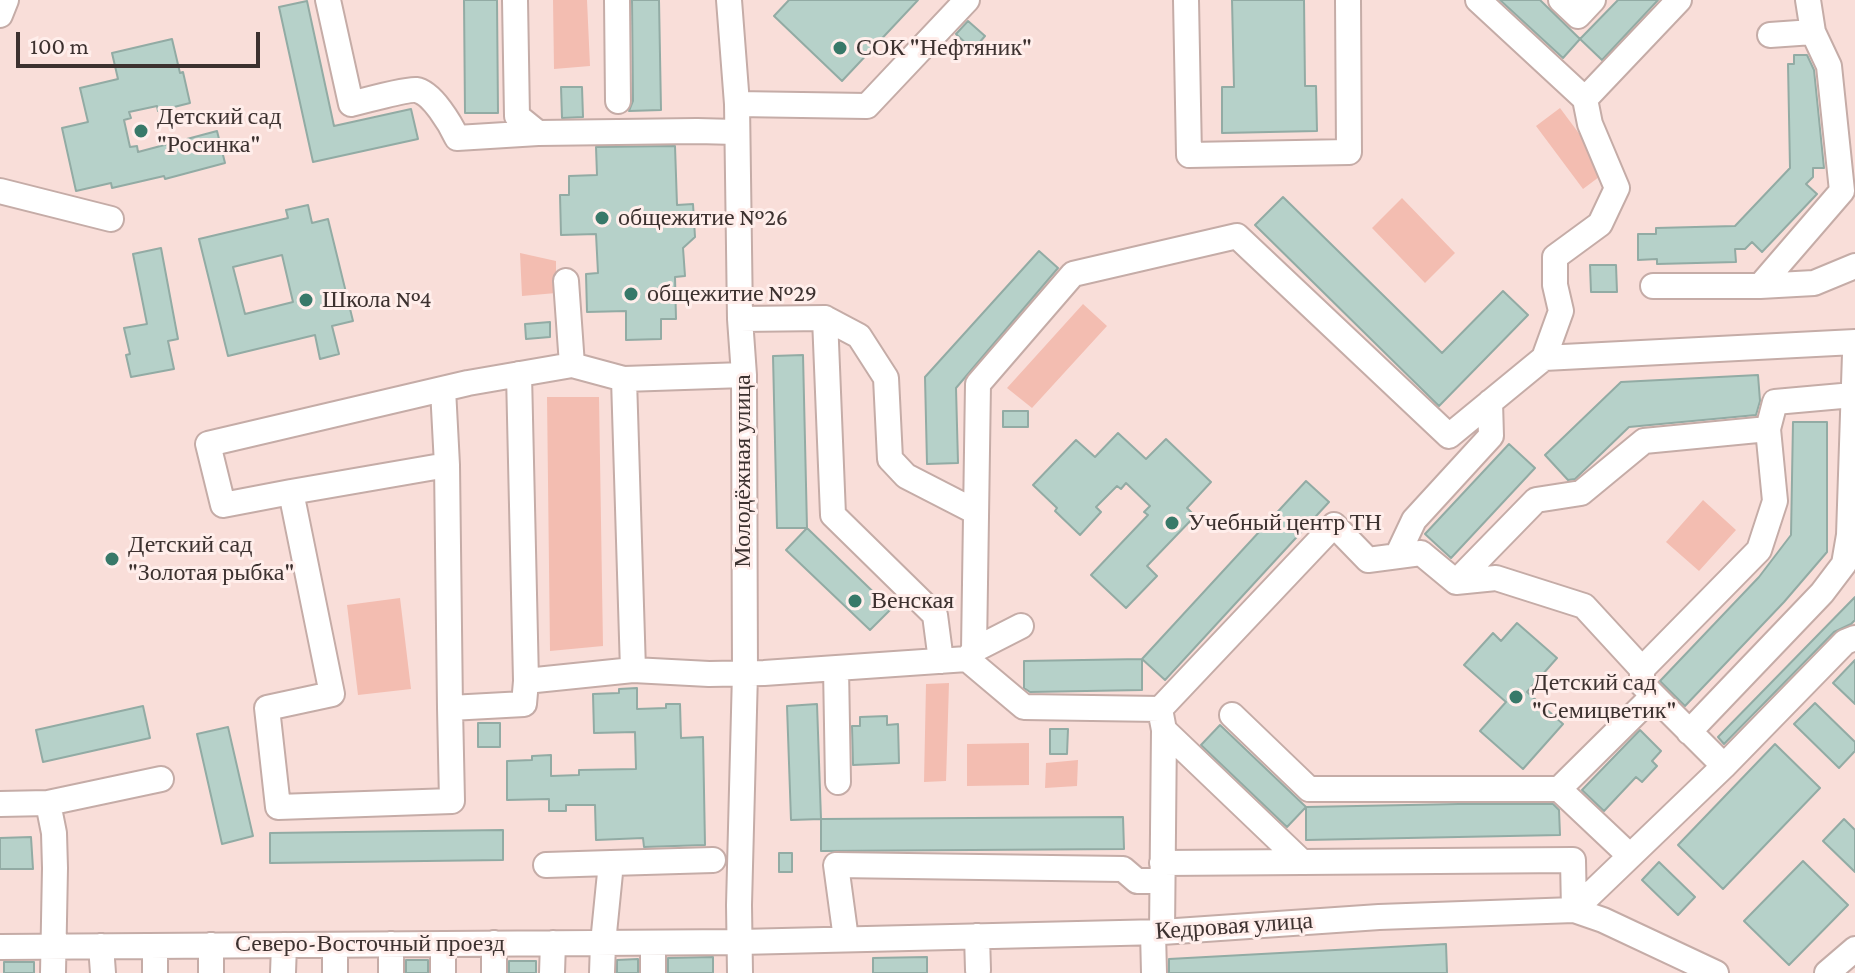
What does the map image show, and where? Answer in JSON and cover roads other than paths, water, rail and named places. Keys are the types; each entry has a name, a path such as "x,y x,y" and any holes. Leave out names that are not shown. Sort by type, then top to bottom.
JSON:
{"street":[{"path":"0,15 6,0"},
{"path":"328,0 351,104 415,90 428,96 451,123 457,138 538,133 736,132"},
{"path":"515,0 517,116 538,133"},
{"path":"617,0 618,101"},
{"name":"Молодёжная улица","path":"729,0 737,104 740,319 744,375 745,673 740,973"},
{"path":"737,104 801,111 867,106 967,0"},
{"path":"1186,0 1189,155 1349,152 1348,0"},
{"path":"1302,862 1162,719 1024,707 970,655 978,384 1073,274 1237,236 1449,436 1544,358 1561,311 1555,285 1555,257 1600,224 1617,188 1590,124 1585,99 1478,0"},
{"path":"1561,0 1578,16 1593,0"},
{"path":"1585,99 1679,0"},
{"path":"1760,286 1842,191 1829,66 1813,32 1808,0"},
{"path":"1770,35 1813,32"},
{"path":"0,191 111,219"},
{"path":"1653,286 1814,283 1855,266"},
{"path":"566,281 572,365"},
{"path":"825,318 833,515 935,615 941,661"},
{"path":"740,319 825,318 859,336 886,378 890,459 906,476 976,512"},
{"path":"1544,358 1855,342"},
{"path":"1689,732 1822,593 1844,564 1849,535 1855,354"},
{"path":"447,465 223,505 208,444 443,389 572,365 624,379 744,375"},
{"path":"450,708 524,704 519,374"},
{"path":"624,379 633,670"},
{"path":"291,492 332,694 267,708 278,807 452,801 443,389"},
{"path":"1642,669 1759,550 1775,501 1768,429 1775,402 1853,395"},
{"path":"1397,556 1414,520 1491,436 1490,402"},
{"path":"1456,582 1536,500 1581,493 1644,441 1768,429"},
{"path":"1154,973 1162,872 1162,719 1334,525 1368,560 1421,553 1456,582 1496,578 1584,606 1642,669 1642,684 1724,766"},
{"path":"526,681 633,670 745,673 941,661 970,655 1021,626"},
{"path":"1574,910 1724,766 1845,642 1855,638"},
{"path":"836,668 838,782"},
{"path":"1559,789 1653,696"},
{"path":"1232,715 1309,789 1559,789 1630,856"},
{"path":"0,804 48,803 161,779"},
{"path":"48,803 54,833 53,973"},
{"path":"546,865 713,860"},
{"path":"846,939 836,865 1123,869 1137,881 1162,872 1302,862 1573,860 1574,910"},
{"path":"602,973 611,863"},
{"name":"Кедровая улица","path":"740,942 1157,932 1379,917 1574,910 1603,920 1716,973"},
{"path":"977,936 978,970"},
{"name":"Северо-Восточный проезд","path":"0,947 740,942"},
{"path":"494,943 494,973"},
{"path":"552,973 553,943"},
{"path":"391,944 391,973"},
{"path":"443,944 443,973"},
{"path":"211,945 211,973"},
{"path":"283,973 284,945"},
{"path":"335,945 335,973"},
{"path":"101,946 103,973"},
{"path":"155,946 155,973"},
{"path":"1827,973 1855,949"}],"place":[{"name":"СОК \"Нефтяник\"","path":"840,48"},
{"name":"Детский сад \"Росинка\"","path":"141,131"},
{"name":"общежитие №26","path":"602,218"},
{"name":"общежитие №29","path":"631,294"},
{"name":"Школа №4","path":"306,300"},
{"name":"Учебный центр ТН","path":"1172,523"},
{"name":"Детский сад \"Золотая рыбка\"","path":"112,559"},
{"name":"Венская","path":"855,601"},
{"name":"Детский сад \"Семицветик\"","path":"1516,697"}]}
